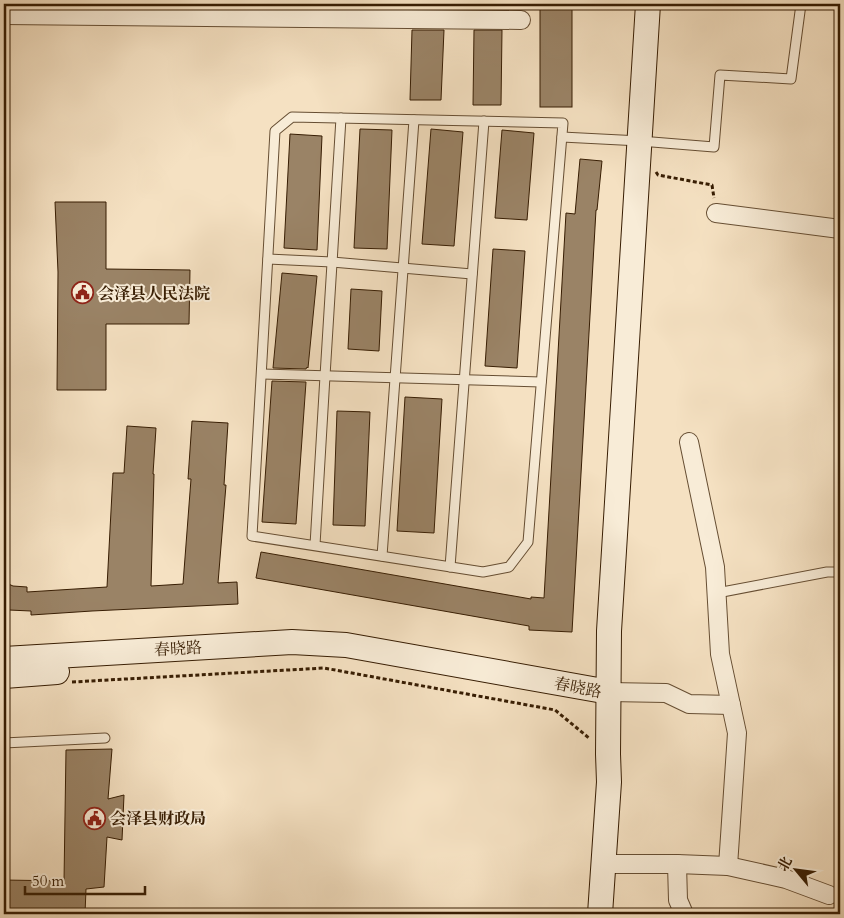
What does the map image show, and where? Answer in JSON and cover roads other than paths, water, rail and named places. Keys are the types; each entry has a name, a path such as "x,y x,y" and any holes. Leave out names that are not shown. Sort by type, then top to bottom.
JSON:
{"street":[{"path":"600,914 609,782 609,631 648,4"},
{"path":"4,14 521,20"},
{"path":"716,213 840,229"},
{"path":"689,442 715,567 720,654 737,733 728,866"},
{"name":"春晓路","path":"4,659 292,642 346,645 609,692"},
{"name":"春晓路","path":"4,676 292,657 343,660 536,695 609,692"},
{"path":"609,692 666,693 689,704 731,705"},
{"path":"603,864 728,866 786,879 829,895"},
{"path":"677,864 678,900 684,914"}],"lane":[{"path":"562,137 714,147 720,75 791,79 801,4"},
{"path":"292,117 341,118 562,123 528,542 508,567 483,572 252,536 276,131 292,117"},
{"path":"316,546 341,118"},
{"path":"382,556 414,120"},
{"path":"450,567 484,121"},
{"path":"268,259 332,262 472,274"},
{"path":"262,374 541,382"},
{"path":"717,593 827,572 840,572"},
{"path":"4,742 105,738"}],"place":[{"name":"会泽县人民法院","path":"82,293"},
{"name":"会泽县财政局","path":"94,818"}]}
